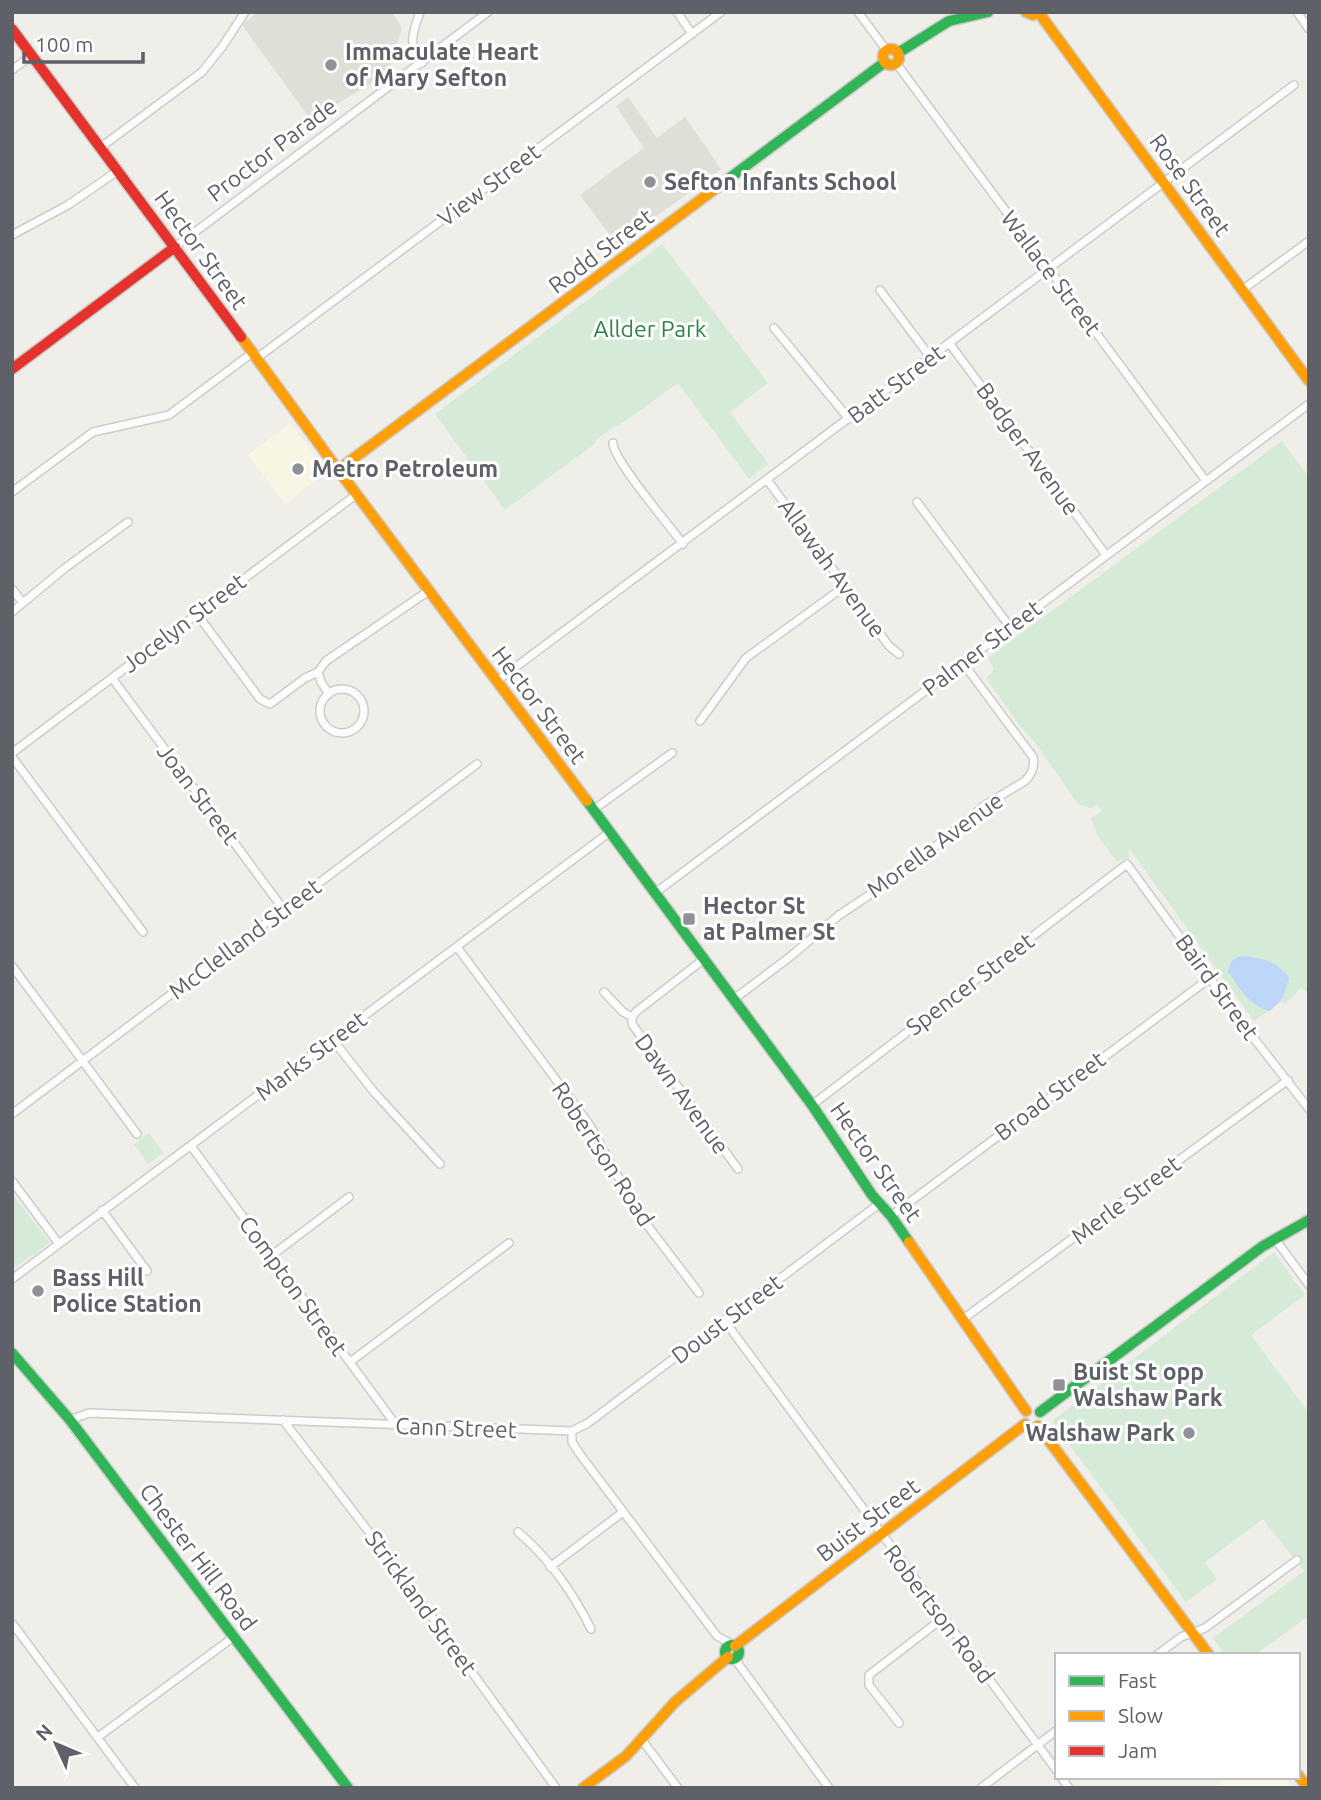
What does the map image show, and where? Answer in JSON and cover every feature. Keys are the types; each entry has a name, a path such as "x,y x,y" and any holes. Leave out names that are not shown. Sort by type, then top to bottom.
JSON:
{"street":[{"path":"101,146 202,72 245,12"},
{"path":"420,12 411,44 422,63"},
{"name":"Proctor Parade","path":"12,369 488,12"},
{"path":"677,12 692,34"},
{"name":"View Street","path":"12,492 93,432 169,415 254,356 721,12"},
{"name":"Wallace Street","path":"858,12 1206,481"},
{"name":"Rodd Street","path":"338,470 891,57 949,21 988,12"},
{"path":"1026,12 1033,15 1040,12"},
{"name":"Rose Street","path":"1040,12 1309,381"},
{"path":"1297,12 1309,29"},
{"name":"Hector Street","path":"12,29 812,1105 1026,1411"},
{"path":"12,70 32,55"},
{"name":"Batt Street","path":"497,681 768,481 1294,85"},
{"path":"12,235 68,205 119,170"},
{"path":"1242,290 1309,240"},
{"path":"880,290 931,358"},
{"path":"774,328 849,419"},
{"name":"Badger Avenue","path":"950,344 1106,555"},
{"name":"Palmer Street","path":"655,893 1309,404"},
{"path":"613,443 613,450 628,472 683,544"},
{"name":"Allawah Avenue","path":"768,481 889,646 899,654"},
{"name":"Jocelyn Street","path":"12,755 357,494"},
{"path":"917,502 1010,627"},
{"path":"12,612 128,522"},
{"path":"700,722 746,658 845,586"},
{"path":"12,589 23,603"},
{"path":"197,614 265,704 273,703 317,672 326,661 430,590"},
{"name":"Morella Avenue","path":"734,999 852,905 912,866 973,814 1029,777 1034,766 1032,757 963,663"},
{"path":"317,672 329,694"},
{"name":"Joan Street","path":"112,678 284,910"},
{"path":"342,689 359,698 363,717 355,729 336,733 324,724 320,710 322,701 329,694 342,689"},
{"path":"593,810 672,753"},
{"path":"12,755 143,932"},
{"name":"McClelland Street","path":"12,1114 477,764"},
{"name":"Marks Street","path":"12,1279 610,832"},
{"name":"Baird Street","path":"1127,864 1249,1032 1309,1109"},
{"name":"Spencer Street","path":"812,1105 1127,864"},
{"name":"Robertson Road","path":"457,947 589,1124 638,1213 699,1293"},
{"name":"Dawn Avenue","path":"632,1017 704,959"},
{"path":"12,966 137,1133"},
{"name":"Broad Street","path":"891,1216 1210,978"},
{"name":"Dawn Avenue","path":"604,992 623,1012 632,1017"},
{"name":"Dawn Avenue","path":"632,1017 634,1028 738,1169"},
{"path":"333,1040 373,1093 440,1164"},
{"name":"Merle Street","path":"963,1319 1288,1080"},
{"name":"Compton Street","path":"191,1146 396,1425"},
{"path":"12,1181 60,1244"},
{"path":"271,1256 349,1197"},
{"name":"Doust Street","path":"572,1431 588,1423 879,1204"},
{"path":"102,1210 146,1271"},
{"path":"1040,1412 1275,1239 1309,1220"},
{"path":"1275,1239 1309,1285"},
{"path":"349,1362 509,1243"},
{"name":"Robertson Road","path":"724,1320 1055,1768"},
{"name":"Chester Hill Road","path":"12,1353 70,1420 348,1788"},
{"path":"1032,1409 1040,1412 1042,1421 1038,1426 1032,1428 1025,1424 1023,1416 1026,1411 1032,1409"},
{"name":"Cann Street","path":"70,1420 89,1413 572,1431"},
{"name":"Strickland Street","path":"283,1420 392,1562 556,1788"},
{"name":"Buist Street","path":"734,1646 1025,1424"},
{"path":"1038,1426 1208,1653"},
{"path":"572,1431 572,1442 623,1512 717,1636 738,1651 675,1702 626,1756 583,1788"},
{"path":"550,1567 623,1512"},
{"path":"518,1532 533,1544 582,1611 591,1629"},
{"path":"1160,1653 1181,1637 1205,1628 1297,1560"},
{"path":"898,1723 869,1685 869,1675 943,1618"},
{"path":"12,1623 135,1788"},
{"path":"98,1737 235,1636"},
{"path":"731,1658 830,1788"},
{"path":"981,1788 1055,1732"},
{"path":"642,1740 678,1788"}],"shaded area":[{"name":"Immaculate Heart of Mary Sefton","path":"258,12 391,12 402,28 388,73 311,120 242,25"},
{"name":"Sefton Infants School","path":"628,97 657,138 685,117 721,169 617,245 580,195 644,148 616,106"},
{"path":"290,423 328,471 285,504 248,455"},
{"path":"1223,1779 1286,1779 1292,1788 1214,1788"}],"green space":[{"name":"Allder Park","path":"662,244 768,383 730,412 768,464 749,479 678,383 615,426 505,510 435,414"},
{"path":"1282,441 1309,477 1309,994 1301,988 1284,1005 1282,1001 1254,1021 1129,848 1129,858 1116,861 1097,835 1091,818 1102,811 1097,805 1091,808 1079,805 986,678 994,670 988,658"},
{"path":"149,1133 164,1153 148,1164 134,1144"},
{"path":"12,1194 50,1243 12,1269"},
{"path":"1274,1252 1305,1295 1251,1335 1309,1413 1309,1616 1257,1653 1224,1653 1213,1638 1304,1571 1263,1519 1205,1562 1217,1579 1186,1602 1052,1421"}],"water":[{"path":"1241,956 1268,961 1289,978 1283,998 1270,1011 1251,1001 1228,972 1232,961"}],"traffic: fast":[{"path":"898,53 949,21 988,12"},
{"path":"723,183 885,62"},
{"path":"587,801 812,1105 872,1195 909,1242"},
{"path":"1040,1412 1263,1246 1309,1220"},
{"path":"12,1353 70,1420 348,1788"},
{"path":"732,1645 737,1647 739,1652 737,1657 732,1659 727,1657 725,1652 727,1647 732,1645"}],"traffic: slow":[{"path":"1026,12 1033,15 1040,12"},
{"path":"1039,13 1309,381"},
{"path":"891,49 899,57 891,65 883,57 891,49"},
{"path":"338,470 723,183"},
{"path":"241,337 587,801"},
{"path":"909,1242 1026,1411"},
{"path":"735,1646 1025,1424"},
{"path":"1038,1426 1208,1653"},
{"path":"583,1788 626,1756 675,1702 728,1657"},
{"path":"1300,1778 1308,1788"}],"traffic: jam":[{"path":"12,29 241,337"},
{"path":"12,369 175,247"}],"place":[{"name":"Immaculate Heart of Mary Sefton","path":"331,65"},
{"name":"Sefton Infants School","path":"650,182"},
{"name":"Metro Petroleum","path":"298,469"},
{"name":"Hector St at Palmer St","path":"689,919"},
{"name":"Bass Hill Police Station","path":"38,1291"},
{"name":"Buist St opp Walshaw Park","path":"1059,1385"},
{"name":"Walshaw Park","path":"1189,1433"}]}
